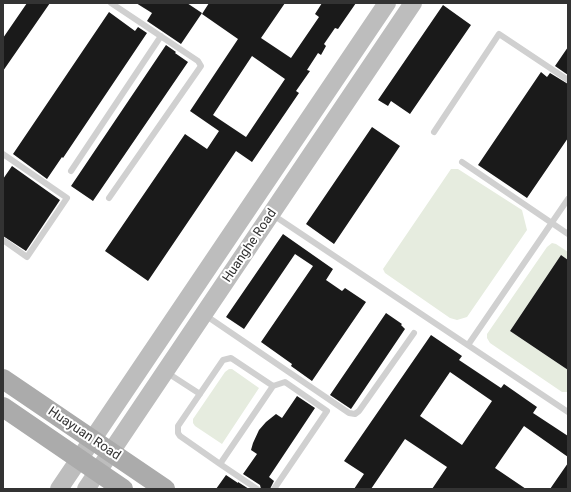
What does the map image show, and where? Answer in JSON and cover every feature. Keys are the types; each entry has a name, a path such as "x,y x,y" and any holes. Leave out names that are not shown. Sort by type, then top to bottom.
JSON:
{"main road":[{"name":"Huanghe Road","path":"59,489 387,3"},
{"name":"Huanghe Road","path":"86,489 414,3"},
{"name":"Huayuan Road","path":"3,379 165,489"},
{"name":"Huayuan Road","path":"3,407 123,489"}],"lane":[{"path":"109,198 201,66 198,61 111,3"},
{"path":"434,132 499,34 568,80"},
{"path":"71,171 161,36"},
{"path":"3,154 67,198 27,257 3,240"},
{"path":"462,162 568,234"},
{"path":"468,345 568,199"},
{"path":"272,214 568,412"},
{"path":"204,314 349,413 355,414 414,333"},
{"path":"257,489 180,436 178,433 178,426 223,360 231,358 273,386"},
{"path":"165,371 200,394"},
{"path":"220,464 273,386 285,382 327,411 274,489"}],"shaded area":[{"path":"451,169 458,169 522,210 527,230 467,317 457,320 450,318 385,273 383,269"},
{"path":"552,243 568,252 568,260 561,255 510,331 568,370 568,392 562,392 490,343 487,338 487,334 547,247"},
{"path":"232,369 259,388 222,444 195,426 193,419 225,372"}],"building":[{"path":"27,3 50,3 3,71 3,38"},
{"path":"136,3 187,3 202,13 181,44 147,21 152,13"},
{"path":"209,3 285,3 261,38 291,58 319,17 315,14 322,3 356,3 338,29 335,28 324,44 326,46 321,55 318,53 307,70 310,71 296,91 299,93 252,162 236,151 148,281 105,251 185,134 207,149 219,131 190,111 238,39 202,14","holes":["252,56 285,79 246,137 213,115"]},
{"path":"443,5 471,25 410,114 391,101 388,106 378,100"},
{"path":"109,12 135,31 138,27 147,33 63,158 62,157 47,179 13,154"},
{"path":"166,45 188,62 93,201 71,186"},
{"path":"568,47 568,75 555,66"},
{"path":"541,72 547,77 550,73 568,84 568,138 527,198 478,165"},
{"path":"372,127 400,146 334,244 306,224"},
{"path":"12,166 60,200 26,251 3,236 3,179"},
{"path":"283,234 333,269 326,280 342,291 345,288 366,302 312,381 291,366 292,364 261,342 313,266 295,254 244,329 226,317"},
{"path":"561,255 568,260 568,370 510,331"},
{"path":"386,313 402,324 401,325 405,329 351,409 330,395"},
{"path":"431,335 462,356 459,360 501,388 504,384 537,407 533,413 568,436 568,457 524,426 495,468 526,489 432,489 447,467 405,439 371,489 354,489 364,474 344,461","holes":["450,372 492,401 462,445 420,416"]},
{"path":"297,396 315,408 269,477 274,481 270,489 261,489 260,485 243,474 257,454 251,450 253,443 259,430 266,422 276,414 282,418"},
{"path":"568,463 568,489 550,489"},
{"path":"226,475 238,483 249,489 216,489"}]}
